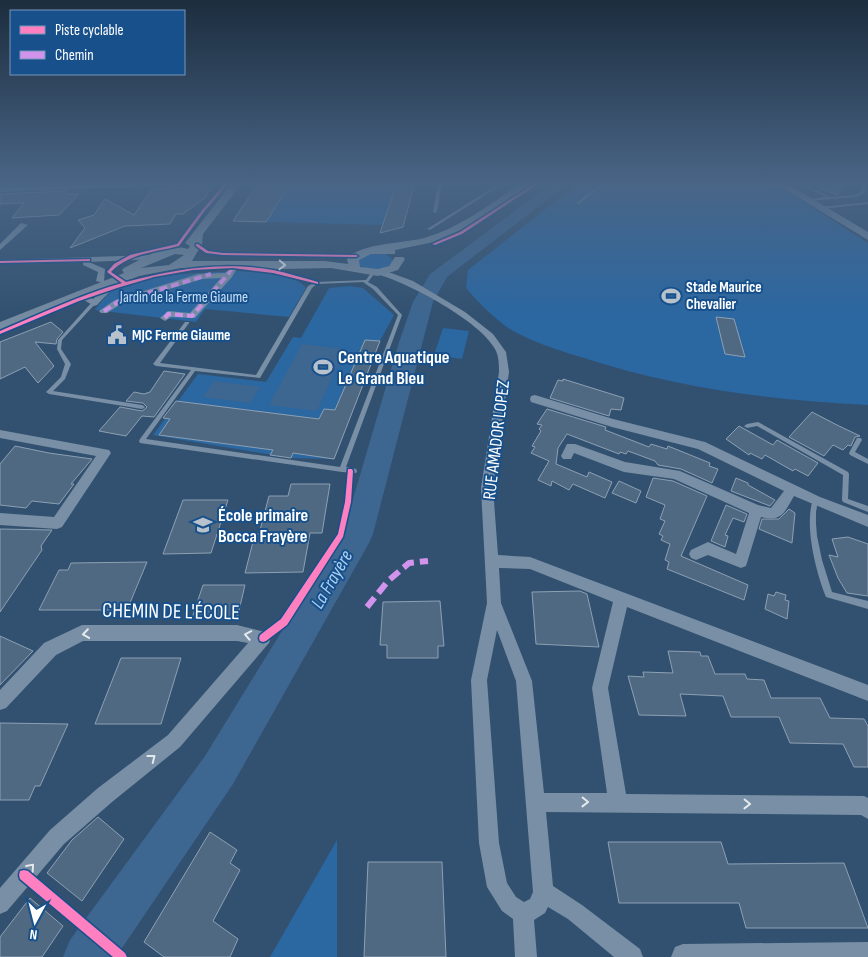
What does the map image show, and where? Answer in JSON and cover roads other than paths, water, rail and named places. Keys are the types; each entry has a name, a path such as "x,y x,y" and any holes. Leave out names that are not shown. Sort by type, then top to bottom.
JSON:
{"main road":[{"path":"138,267 155,272 191,251 208,227"},
{"path":"178,251 188,246 191,251 235,263 355,262 366,251 430,240 461,227"},
{"path":"0,322 103,282 138,267 152,257 178,251 355,262 373,276 471,227"},
{"path":"853,227 866,234"},
{"path":"379,250 392,253 398,262"},
{"path":"0,327 103,282"}],"street":[{"path":"2,244 22,227"},
{"path":"0,264 152,257"},
{"path":"398,262 411,282"},
{"path":"0,264 86,263 138,267"},
{"path":"78,294 94,303 110,288 103,282 102,271 86,263"},
{"path":"104,311 118,302 201,276 231,271 192,316 168,314 164,318"},
{"path":"373,276 411,282"},
{"name":"RUE AMADOR LOPEZ","path":"411,282 489,335 499,347 503,360 504,372 486,488 494,603 479,680 489,843 497,887 508,904 523,914"},
{"path":"535,399 612,423 702,445 815,501 868,521"},
{"path":"0,434 105,453 57,523 0,519"},
{"path":"567,456 571,447 624,467 676,474 756,510 773,514 781,507 791,490"},
{"path":"696,554 708,548 741,562 756,510"},
{"path":"492,561 530,563 868,693"},
{"path":"618,803 600,688 622,597"},
{"name":"RUE AMADOR LOPEZ","path":"494,603 524,682 543,892"},
{"name":"CHEMIN DE L'ÉCOLE","path":"0,702 50,649 82,633 237,633 263,638 174,741 105,795 57,838 0,904"},
{"path":"536,802 864,806 868,810"},
{"path":"526,957 523,914 538,906 543,892 575,912 632,957"},
{"path":"682,957 683,955 868,953"}],"lane":[{"path":"429,229 433,227"},
{"path":"187,323 156,364 258,377 310,287 316,283 373,276 375,288 400,315 342,470"},
{"path":"94,303 60,340 60,349 68,364 63,378 50,392 142,406"},
{"path":"194,369 142,441 342,470 354,470"},
{"path":"748,426 758,424 846,474 845,500 868,509"},
{"path":"859,440 852,453 868,462"},
{"path":"815,501 813,509 815,540 829,595 868,604"}],"waterway":[{"name":"La Frayère","path":"87,957 219,770 358,534 410,342 423,302 439,274 503,227"}],"place":[{"name":"Stade Maurice Chevalier","path":"671,296"},
{"name":"MJC Ferme Giaume","path":"117,335"},
{"name":"Centre Aquatique Le Grand Bleu","path":"323,367"},
{"name":"École primaire Bocca Frayère","path":"203,525"}],"park label":[{"name":"Jardin de la Ferme Giaume","path":"184,297"}]}
